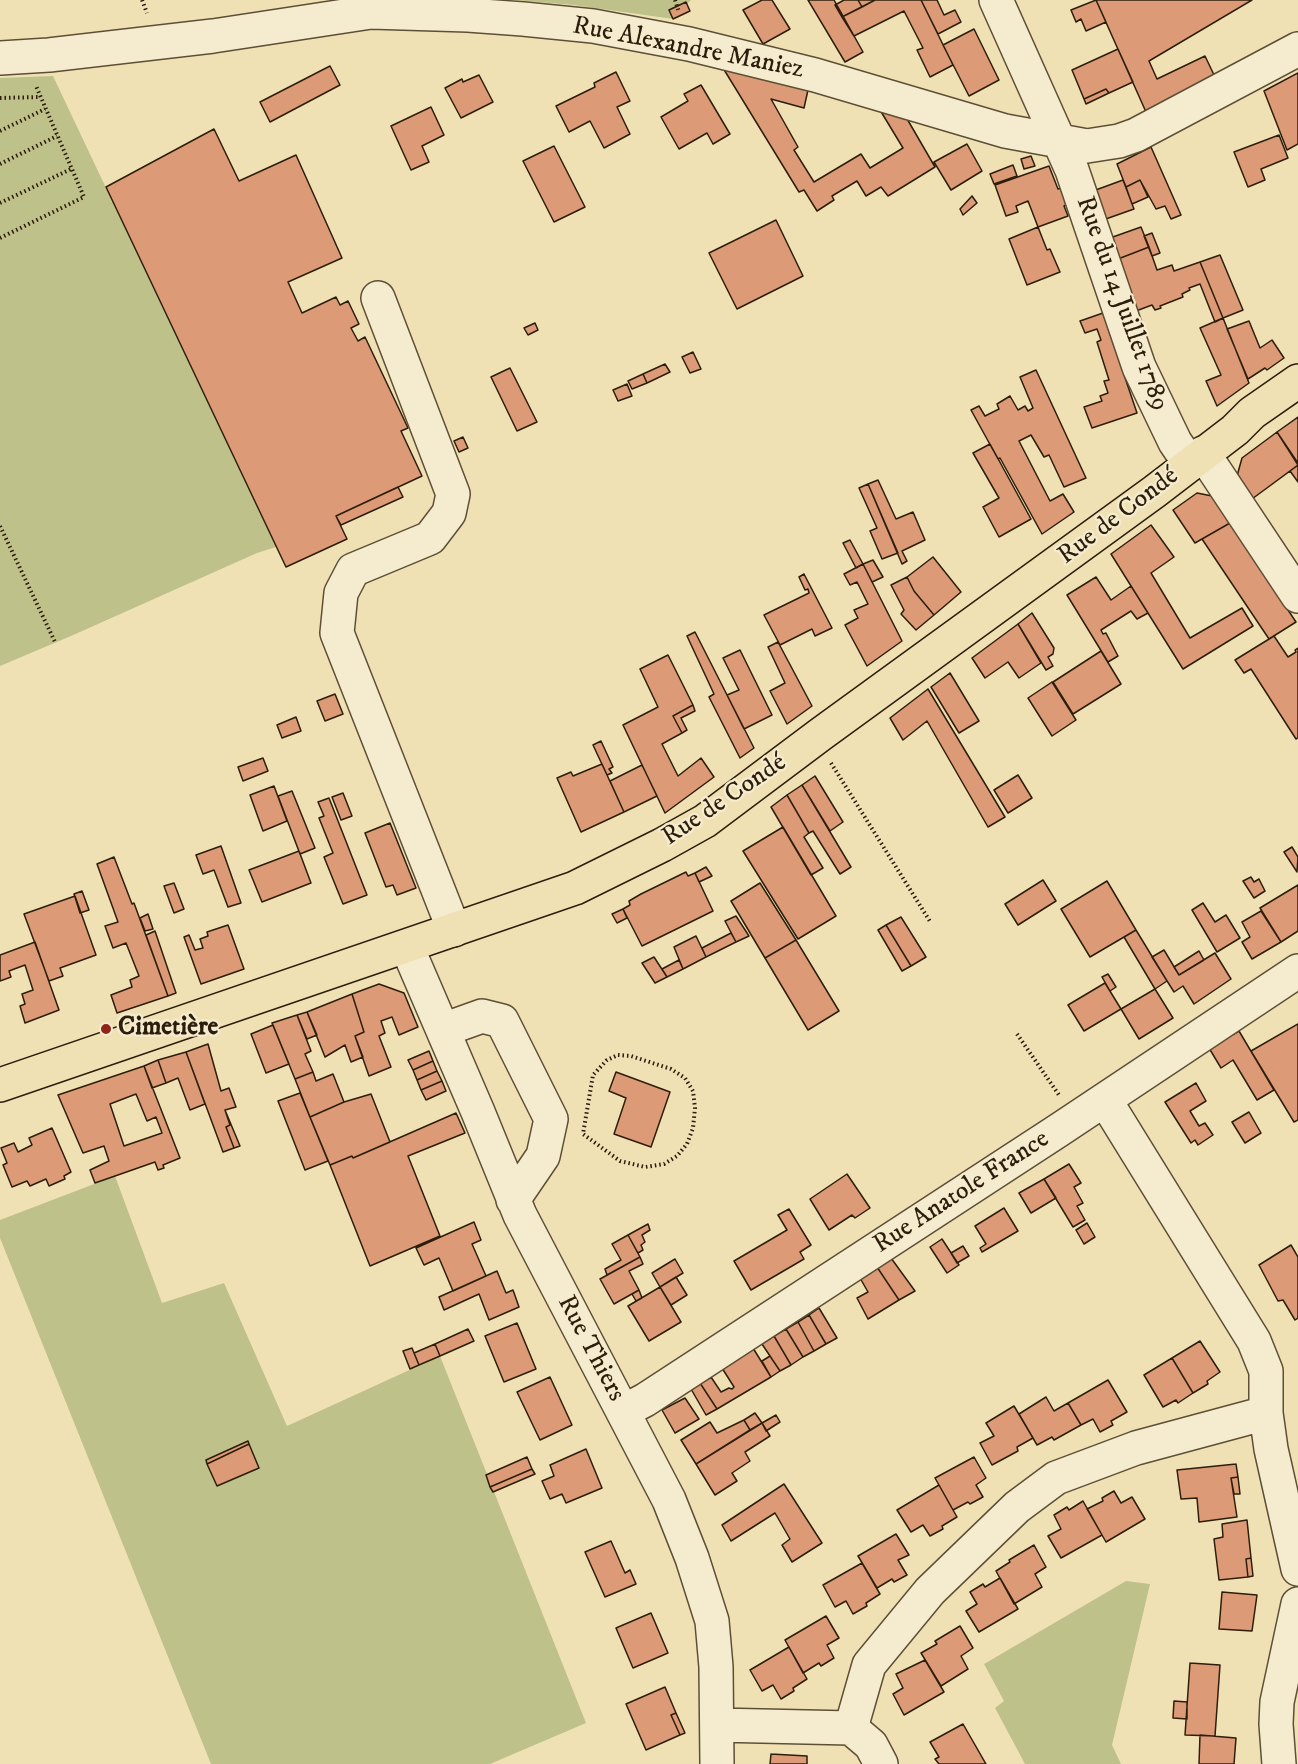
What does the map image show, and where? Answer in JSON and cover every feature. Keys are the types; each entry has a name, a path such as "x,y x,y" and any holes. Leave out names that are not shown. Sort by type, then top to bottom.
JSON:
{"main road":[{"name":"Rue de Condé","path":"0,1085 575,888 662,845 705,821 1154,492 1235,430 1252,413 1298,381"}],"street":[{"name":"Rue du 14 Juillet 1789","path":"996,0 1075,177 1139,367 1175,442 1196,459 1298,596"},
{"name":"Rue Alexandre Maniez","path":"0,58 213,36 371,12 494,8 689,44 815,75 1005,130 1087,146 1119,141 1136,135 1298,49"},
{"path":"378,298 453,494 449,513 430,538 353,570 341,593 337,633 454,930"},
{"name":"Rue Thiers","path":"407,947 525,1226 669,1500 692,1558 712,1621 716,1667 717,1764"},
{"name":"Rue Anatole France","path":"624,1411 645,1400 1076,1119 1298,971"},
{"path":"443,1030 482,1016 502,1021 551,1119 543,1156 513,1200"},
{"path":"1105,1100 1254,1341 1266,1371 1266,1413 1271,1449 1298,1569"},
{"path":"851,1728 869,1665 930,1590 1017,1507 1056,1478 1136,1448 1266,1413"},
{"path":"1279,1764 1277,1702 1298,1604"},
{"path":"717,1725 851,1728 871,1745 881,1764"}],"path":[{"path":"0,238 84,196 39,98 33,77 41,55"},
{"path":"0,98 39,98"},
{"path":"0,131 45,109"},
{"path":"0,164 57,136"},
{"path":"0,203 71,169"},
{"path":"0,526 55,642"},
{"path":"821,734 833,768 931,923"},
{"path":"1017,1034 1076,1119"},
{"path":"618,1056 631,1056 652,1062 685,1078 693,1091 695,1108 687,1144 677,1156 664,1164 645,1167 620,1161 583,1134 593,1075 600,1066 607,1060 618,1056"}],"green space":[{"path":"515,0 691,0 687,4 690,11 673,19 574,5"},
{"path":"53,76 276,547 257,553 0,666 0,78"},
{"path":"115,1176 162,1303 224,1283 287,1426 440,1356 586,1723 490,1764 211,1764 0,1238 0,1220"},
{"path":"1126,1581 1150,1584 1112,1745 1121,1764 1025,1764 995,1708 1004,1701 984,1664"}],"building":[{"path":"762,0 772,0 790,29 763,44 743,10"},
{"path":"808,0 834,0 863,52 845,62"},
{"path":"844,0 858,0 862,7 842,17 835,5"},
{"path":"858,0 875,0 862,7"},
{"path":"875,0 921,0 953,65 930,77 917,50 923,48 904,11 854,36 842,17"},
{"path":"921,0 937,0 944,15 955,10 961,22 938,34"},
{"path":"1096,0 1106,22 1086,31 1081,19 1076,22 1071,10"},
{"path":"1096,0 1252,0 1149,61 1157,79 1205,56 1215,77 1146,112"},
{"path":"686,2 690,11 673,19 669,10"},
{"path":"974,29 999,80 969,96 943,45"},
{"path":"1118,49 1133,82 1109,93 1106,89 1084,99 1072,70"},
{"path":"330,66 340,85 270,122 260,102"},
{"path":"723,68 808,90 804,108 771,99 798,147 794,150 814,182 861,154 870,168 903,148 880,110 906,117 935,167 888,196 881,187 866,196 857,181 832,196 834,200 817,211 804,190 799,192"},
{"path":"616,72 630,101 617,107 630,134 604,148 590,121 569,132 556,106 595,87 594,83"},
{"path":"1298,73 1298,144 1287,150 1264,91"},
{"path":"479,75 493,102 461,118 445,88 462,79 463,82"},
{"path":"701,85 730,134 713,144 707,133 679,149 661,117 688,101 684,94"},
{"path":"1106,89 1109,93 1086,104 1084,99"},
{"path":"431,107 444,135 422,146 429,162 411,170 391,126"},
{"path":"214,129 239,181 296,155 342,258 288,282 302,313 336,297 340,305 348,301 359,324 351,328 358,341 365,337 408,428 401,431 422,476 336,516 347,539 286,567 106,187"},
{"path":"1279,135 1288,158 1261,169 1265,180 1248,187 1234,152"},
{"path":"967,144 982,171 951,190 934,162"},
{"path":"554,146 585,207 554,222 523,161"},
{"path":"1151,147 1181,215 1171,219 1165,206 1156,209 1140,180 1126,187 1117,164"},
{"path":"1031,156 1035,166 1024,169 1021,159"},
{"path":"1013,165 1017,176 994,184 990,174"},
{"path":"1049,166 1058,189 1062,188 1068,204 1064,206 1068,216 1038,227 1028,201 1016,206 1018,212 1006,216 995,185"},
{"path":"1123,180 1134,209 1103,220 1093,191"},
{"path":"1140,180 1148,197 1132,204 1126,187"},
{"path":"972,196 977,203 963,215 960,209"},
{"path":"776,220 803,276 737,309 709,253"},
{"path":"1038,227 1047,250 1050,249 1060,272 1027,285 1009,239"},
{"path":"1141,227 1149,247 1118,259 1110,238"},
{"path":"1152,233 1160,253 1152,256 1144,236"},
{"path":"1149,247 1157,270 1172,265 1174,271 1200,262 1223,318 1215,322 1200,284 1189,288 1190,290 1182,294 1183,297 1160,306 1161,308 1155,310 1152,305 1136,311 1118,259"},
{"path":"1220,255 1243,310 1223,318 1200,262"},
{"path":"1103,313 1137,413 1092,428 1084,407 1102,401 1100,396 1108,393 1104,381 1109,380 1097,342 1101,340 1097,329 1085,333 1080,321"},
{"path":"1223,318 1249,383 1217,406 1206,381 1221,375 1200,328"},
{"path":"1249,321 1260,348 1272,340 1284,358 1248,379 1227,329"},
{"path":"535,323 538,330 528,335 524,328"},
{"path":"693,352 701,369 690,373 682,357"},
{"path":"665,364 670,372 647,383 643,374"},
{"path":"510,368 537,422 517,431 491,377"},
{"path":"1036,370 1086,478 1064,487 1049,455 1044,457 1031,435 1019,441 1050,501 1063,494 1074,512 1042,534 971,410 979,406 985,416 999,409 997,404 1010,396 1018,410 1025,406 1028,411 1033,408 1020,377"},
{"path":"643,374 647,383 632,389 628,381"},
{"path":"627,384 632,396 618,401 613,390"},
{"path":"1298,417 1298,463 1277,432"},
{"path":"1277,432 1298,465 1252,499 1237,476 1242,458"},
{"path":"463,437 468,448 459,452 454,441"},
{"path":"990,444 1031,519 999,537 983,507 999,498 973,453"},
{"path":"1298,465 1298,482 1290,471"},
{"path":"878,480 896,519 913,512 925,540 902,551 907,561 902,564 868,484"},
{"path":"868,484 898,553 882,559 870,531 877,528 859,488"},
{"path":"398,487 403,497 341,525 336,516"},
{"path":"1197,493 1212,496 1230,523 1195,543 1173,510"},
{"path":"1230,523 1296,622 1269,639 1202,539"},
{"path":"1151,525 1174,557 1151,573 1190,638 1242,608 1253,626 1183,669 1111,554"},
{"path":"850,540 863,564 856,568 843,543"},
{"path":"933,557 961,592 934,615 914,591 907,577"},
{"path":"873,560 883,577 872,582 863,564"},
{"path":"863,564 902,641 867,666 845,625 858,618 854,610 868,604 857,582 850,585 844,574"},
{"path":"804,574 832,628 815,636 812,629 780,645 764,615 809,593 808,589 805,590 799,577"},
{"path":"907,577 914,591 934,615 916,630 901,614 904,610 891,585"},
{"path":"1096,577 1111,600 1131,586 1148,613 1137,619 1131,611 1101,630 1103,634 1106,633 1118,656 1108,662 1067,595"},
{"path":"1032,613 1054,648 1053,654 1048,657 1053,666 1046,670 1018,624"},
{"path":"1018,624 1041,663 1019,678 1008,662 985,678 972,658"},
{"path":"695,632 754,748 740,758 709,697 714,694 687,636"},
{"path":"1274,636 1288,657 1298,648 1298,738 1296,739 1251,669 1244,673 1235,660"},
{"path":"778,642 812,706 787,724 770,691 785,683 768,647"},
{"path":"740,650 772,715 744,729 727,695 739,690 723,658"},
{"path":"1101,651 1121,684 1073,714 1053,682"},
{"path":"668,655 693,705 673,716 682,733 662,744 678,776 701,758 714,777 665,813 623,725 658,707 640,669"},
{"path":"950,673 979,721 959,733 931,687"},
{"path":"1052,682 1076,720 1052,736 1028,698"},
{"path":"928,689 1005,817 988,827 927,721 903,740 890,718"},
{"path":"335,694 343,714 325,721 317,701"},
{"path":"693,705 695,711 681,718 687,730 682,733 673,716"},
{"path":"296,717 301,731 282,738 277,725"},
{"path":"601,741 613,767 609,769 612,773 607,775 593,745"},
{"path":"263,758 268,771 243,781 238,767"},
{"path":"602,764 624,812 581,832 557,778 571,772 573,776"},
{"path":"642,765 657,796 624,812 610,781"},
{"path":"1018,775 1032,798 1008,813 994,790"},
{"path":"815,776 843,822 830,831 802,785"},
{"path":"802,785 851,867 840,874 813,831 809,833 787,795"},
{"path":"274,786 287,821 263,831 250,795"},
{"path":"292,791 315,848 300,854 278,796"},
{"path":"343,793 352,816 341,820 332,797"},
{"path":"787,795 809,833 804,837 823,868 811,875 771,807"},
{"path":"329,798 367,895 343,904 324,857 333,853 319,818 324,816 318,802"},
{"path":"390,823 416,888 397,895 393,885 386,887 365,833"},
{"path":"783,827 836,916 798,939 743,851"},
{"path":"221,846 241,903 228,907 214,870 203,874 196,855"},
{"path":"1292,847 1298,857 1297,872 1284,852"},
{"path":"299,851 311,883 262,902 249,870"},
{"path":"114,857 132,904 134,903 168,996 117,1013 111,995 132,987 130,980 139,976 126,943 113,948 105,926 118,922 97,864"},
{"path":"706,867 712,876 699,882 695,873"},
{"path":"686,872 688,876 695,873 713,911 642,946 623,909 630,905 629,901"},
{"path":"1251,877 1254,882 1259,879 1265,891 1254,898 1243,881"},
{"path":"1043,880 1056,901 1018,925 1005,904"},
{"path":"1107,881 1136,930 1090,957 1061,909"},
{"path":"174,883 184,909 174,913 164,886"},
{"path":"760,883 796,940 765,958 731,901"},
{"path":"1298,885 1298,931 1281,942 1260,908"},
{"path":"82,891 89,910 80,913 74,894"},
{"path":"75,896 96,955 60,968 63,976 49,981 24,914"},
{"path":"1203,903 1215,922 1226,915 1240,938 1217,952 1192,910"},
{"path":"623,909 627,918 617,923 612,914"},
{"path":"1261,911 1281,942 1252,959 1242,942 1250,937 1242,922"},
{"path":"148,914 153,929 145,931 140,918"},
{"path":"736,916 749,936 736,942 725,921"},
{"path":"901,917 926,957 911,966 886,925"},
{"path":"228,925 244,969 201,984 184,937 189,935 195,950 203,948 200,939 208,936 207,932"},
{"path":"886,925 911,966 902,971 878,930"},
{"path":"1136,930 1167,981 1155,989 1124,937"},
{"path":"155,931 176,993 168,996 146,935"},
{"path":"731,933 736,942 706,957 702,948"},
{"path":"696,936 706,957 683,969 674,947"},
{"path":"796,940 839,1011 808,1030 765,958"},
{"path":"35,942 59,1010 25,1023 20,1006 25,1004 22,994 33,990 25,965 9,971 11,977 0,981 0,955"},
{"path":"1164,950 1179,975 1215,953 1231,979 1194,1004 1183,986 1174,992 1152,957"},
{"path":"1199,951 1204,960 1179,975 1174,967"},
{"path":"654,957 667,977 655,983 642,963"},
{"path":"679,960 683,969 667,977 662,969"},
{"path":"1108,974 1116,987 1110,991 1102,977"},
{"path":"1105,983 1121,1009 1084,1031 1068,1005"},
{"path":"379,984 404,993 418,1027 399,1035 392,1017 381,1021 385,1033 379,1036 391,1067 369,1076 355,1036 364,1032 352,994"},
{"path":"1155,989 1173,1018 1139,1039 1121,1009"},
{"path":"352,994 364,1032 355,1036 363,1057 351,1062 345,1045 325,1057 307,1012"},
{"path":"307,1012 317,1035 307,1039 297,1015"},
{"path":"297,1015 311,1051 305,1054 313,1072 295,1079 272,1023"},
{"path":"1298,1024 1298,1120 1294,1122 1251,1051"},
{"path":"273,1025 289,1064 266,1073 251,1034"},
{"path":"1239,1031 1274,1090 1257,1100 1233,1060 1221,1068 1209,1048"},
{"path":"208,1044 221,1091 229,1088 236,1107 225,1110 230,1125 226,1127 234,1148 223,1152 186,1052"},
{"path":"429,1051 433,1061 413,1070 408,1060"},
{"path":"186,1052 205,1104 190,1110 178,1078 166,1083 158,1060"},
{"path":"158,1060 166,1083 152,1088 144,1066"},
{"path":"433,1061 437,1071 417,1080 413,1070"},
{"path":"144,1066 180,1158 163,1165 164,1168 158,1170 155,1162 95,1183 90,1170 109,1161 104,1146 83,1153 58,1095","holes":["136,1094 147,1121 156,1117 162,1133 124,1146 110,1104"]},
{"path":"437,1071 442,1081 421,1090 417,1080"},
{"path":"313,1072 316,1081 333,1074 344,1102 310,1117 295,1079"},
{"path":"616,1072 670,1092 651,1147 614,1134 626,1098 609,1091"},
{"path":"442,1081 446,1091 426,1100 421,1090"},
{"path":"1196,1083 1206,1101 1190,1111 1199,1126 1205,1123 1213,1135 1198,1145 1195,1140 1191,1143 1165,1102"},
{"path":"300,1093 328,1161 305,1170 278,1101"},
{"path":"371,1094 390,1142 330,1165 310,1117 344,1102"},
{"path":"225,1110 240,1146 234,1148 226,1127 230,1125"},
{"path":"1249,1112 1261,1133 1245,1143 1232,1122"},
{"path":"456,1113 465,1133 408,1156 440,1236 370,1266 330,1165 352,1156 353,1158"},
{"path":"52,1128 71,1172 64,1176 65,1179 49,1186 46,1179 30,1186 27,1181 12,1187 3,1165 7,1163 1,1148 14,1143 18,1152 32,1145 29,1138"},
{"path":"1069,1164 1081,1183 1074,1187 1083,1203 1077,1206 1085,1220 1073,1227 1044,1179"},
{"path":"847,1174 870,1208 855,1218 852,1215 829,1230 810,1199"},
{"path":"1044,1179 1056,1198 1031,1213 1019,1193"},
{"path":"1004,1208 1018,1231 982,1252 980,1248 986,1244 975,1226"},
{"path":"789,1209 811,1245 800,1252 804,1259 751,1290 734,1261 787,1230 778,1215"},
{"path":"474,1222 481,1240 472,1244 486,1276 453,1291 439,1258 424,1265 416,1248"},
{"path":"1087,1223 1095,1237 1084,1244 1076,1230"},
{"path":"648,1224 650,1230 642,1235 645,1242 641,1245 643,1250 638,1253 628,1235"},
{"path":"628,1235 640,1257 607,1275 605,1269 621,1260 612,1244"},
{"path":"942,1239 959,1265 947,1273 930,1247"},
{"path":"1291,1245 1298,1257 1298,1318 1295,1320 1283,1300 1278,1301 1259,1265"},
{"path":"963,1246 969,1256 957,1263 951,1253"},
{"path":"640,1257 643,1264 629,1271 639,1290 614,1304 600,1279"},
{"path":"891,1258 915,1291 899,1300 877,1267"},
{"path":"675,1259 683,1273 660,1287 652,1273"},
{"path":"877,1267 899,1300 868,1319 857,1298 868,1292 860,1278"},
{"path":"497,1271 506,1293 513,1290 519,1307 489,1320 479,1294 444,1310 439,1297"},
{"path":"676,1277 687,1295 671,1305 660,1287"},
{"path":"660,1287 681,1322 649,1341 628,1306"},
{"path":"639,1290 642,1298 636,1301 632,1294"},
{"path":"819,1308 837,1338 826,1344 809,1315"},
{"path":"809,1315 826,1344 814,1351 798,1322"},
{"path":"798,1322 814,1351 803,1357 786,1329"},
{"path":"517,1323 536,1369 504,1382 485,1336"},
{"path":"468,1329 474,1341 440,1356 435,1344"},
{"path":"786,1329 803,1357 791,1365 774,1336"},
{"path":"774,1336 791,1365 780,1371 762,1344"},
{"path":"1200,1341 1220,1372 1207,1381 1208,1384 1193,1393 1172,1358"},
{"path":"435,1344 440,1356 419,1365 414,1353"},
{"path":"412,1348 419,1365 410,1369 403,1351"},
{"path":"753,1348 771,1377 717,1409 700,1383 711,1377 721,1392 732,1389 734,1387 722,1368"},
{"path":"770,1356 780,1371 771,1377 762,1361"},
{"path":"1172,1358 1193,1393 1178,1403 1176,1400 1163,1407 1144,1375"},
{"path":"550,1377 572,1425 540,1440 517,1392"},
{"path":"1108,1380 1127,1412 1111,1421 1113,1425 1100,1432 1093,1419 1081,1425 1068,1403"},
{"path":"700,1383 717,1409 706,1415 691,1389"},
{"path":"1046,1397 1054,1411 1068,1403 1081,1425 1054,1440 1052,1437 1037,1445 1019,1414"},
{"path":"685,1398 699,1419 675,1433 662,1410"},
{"path":"1014,1406 1033,1438 1017,1447 1018,1451 992,1465 980,1443 994,1436 986,1423"},
{"path":"755,1413 762,1423 750,1430 744,1420"},
{"path":"776,1415 780,1422 766,1431 762,1423"},
{"path":"744,1420 750,1430 696,1464 681,1440 710,1422 717,1433"},
{"path":"762,1423 770,1436 745,1452 750,1461 732,1473 737,1481 715,1495 696,1464"},
{"path":"248,1441 249,1444 207,1464 206,1460"},
{"path":"249,1444 259,1468 217,1486 207,1464"},
{"path":"586,1449 602,1488 566,1503 562,1494 550,1499 542,1481 554,1476 550,1465"},
{"path":"527,1457 532,1469 490,1487 486,1475"},
{"path":"974,1457 986,1478 976,1485 983,1497 953,1510 935,1478"},
{"path":"1236,1464 1238,1477 1231,1478 1237,1517 1199,1522 1197,1498 1181,1499 1177,1470"},
{"path":"532,1469 535,1474 493,1492 490,1487"},
{"path":"1238,1477 1240,1494 1234,1494 1231,1478"},
{"path":"784,1484 822,1543 792,1562 782,1545 790,1539 775,1513 731,1541 722,1525"},
{"path":"939,1485 957,1517 930,1536 923,1525 911,1532 897,1510"},
{"path":"1114,1491 1121,1503 1132,1497 1145,1519 1106,1542 1087,1509 1103,1501 1102,1498"},
{"path":"1083,1501 1102,1535 1061,1558 1048,1536 1061,1529 1054,1515 1067,1507 1069,1510"},
{"path":"1247,1520 1251,1558 1246,1559 1248,1577 1219,1580 1214,1539 1223,1537 1222,1524"},
{"path":"896,1534 909,1555 898,1560 907,1575 894,1582 892,1579 877,1588 858,1556"},
{"path":"611,1541 625,1573 630,1570 636,1584 605,1597 585,1552"},
{"path":"1034,1545 1046,1567 1035,1574 1042,1587 1014,1604 996,1571"},
{"path":"1251,1558 1253,1576 1248,1577 1246,1559"},
{"path":"862,1563 880,1594 866,1603 867,1606 853,1614 846,1601 835,1607 823,1585"},
{"path":"1000,1578 1018,1609 979,1632 966,1611 977,1604 970,1592 983,1584 985,1587"},
{"path":"1222,1592 1257,1595 1252,1631 1219,1629"},
{"path":"651,1613 668,1653 633,1668 616,1628"},
{"path":"826,1616 839,1638 827,1645 834,1658 821,1666 819,1663 803,1673 785,1640"},
{"path":"960,1626 973,1648 961,1656 968,1669 941,1686 921,1653 937,1644 935,1641"},
{"path":"789,1647 807,1679 781,1699 773,1685 762,1691 750,1670"},
{"path":"925,1660 944,1692 904,1715 893,1694 903,1688 896,1674"},
{"path":"1190,1663 1220,1665 1215,1736 1185,1735"},
{"path":"665,1687 676,1713 671,1715 680,1735 646,1750 626,1704"},
{"path":"1174,1701 1187,1702 1187,1719 1173,1718"},
{"path":"676,1713 685,1733 680,1735 671,1715"},
{"path":"963,1724 986,1764 939,1764 935,1759 939,1757 930,1742"},
{"path":"1200,1735 1236,1738 1234,1764 1199,1764"},
{"path":"771,1754 807,1756 807,1764 770,1764"}],"place":[{"name":"Cimetière","path":"106,1029"}]}
